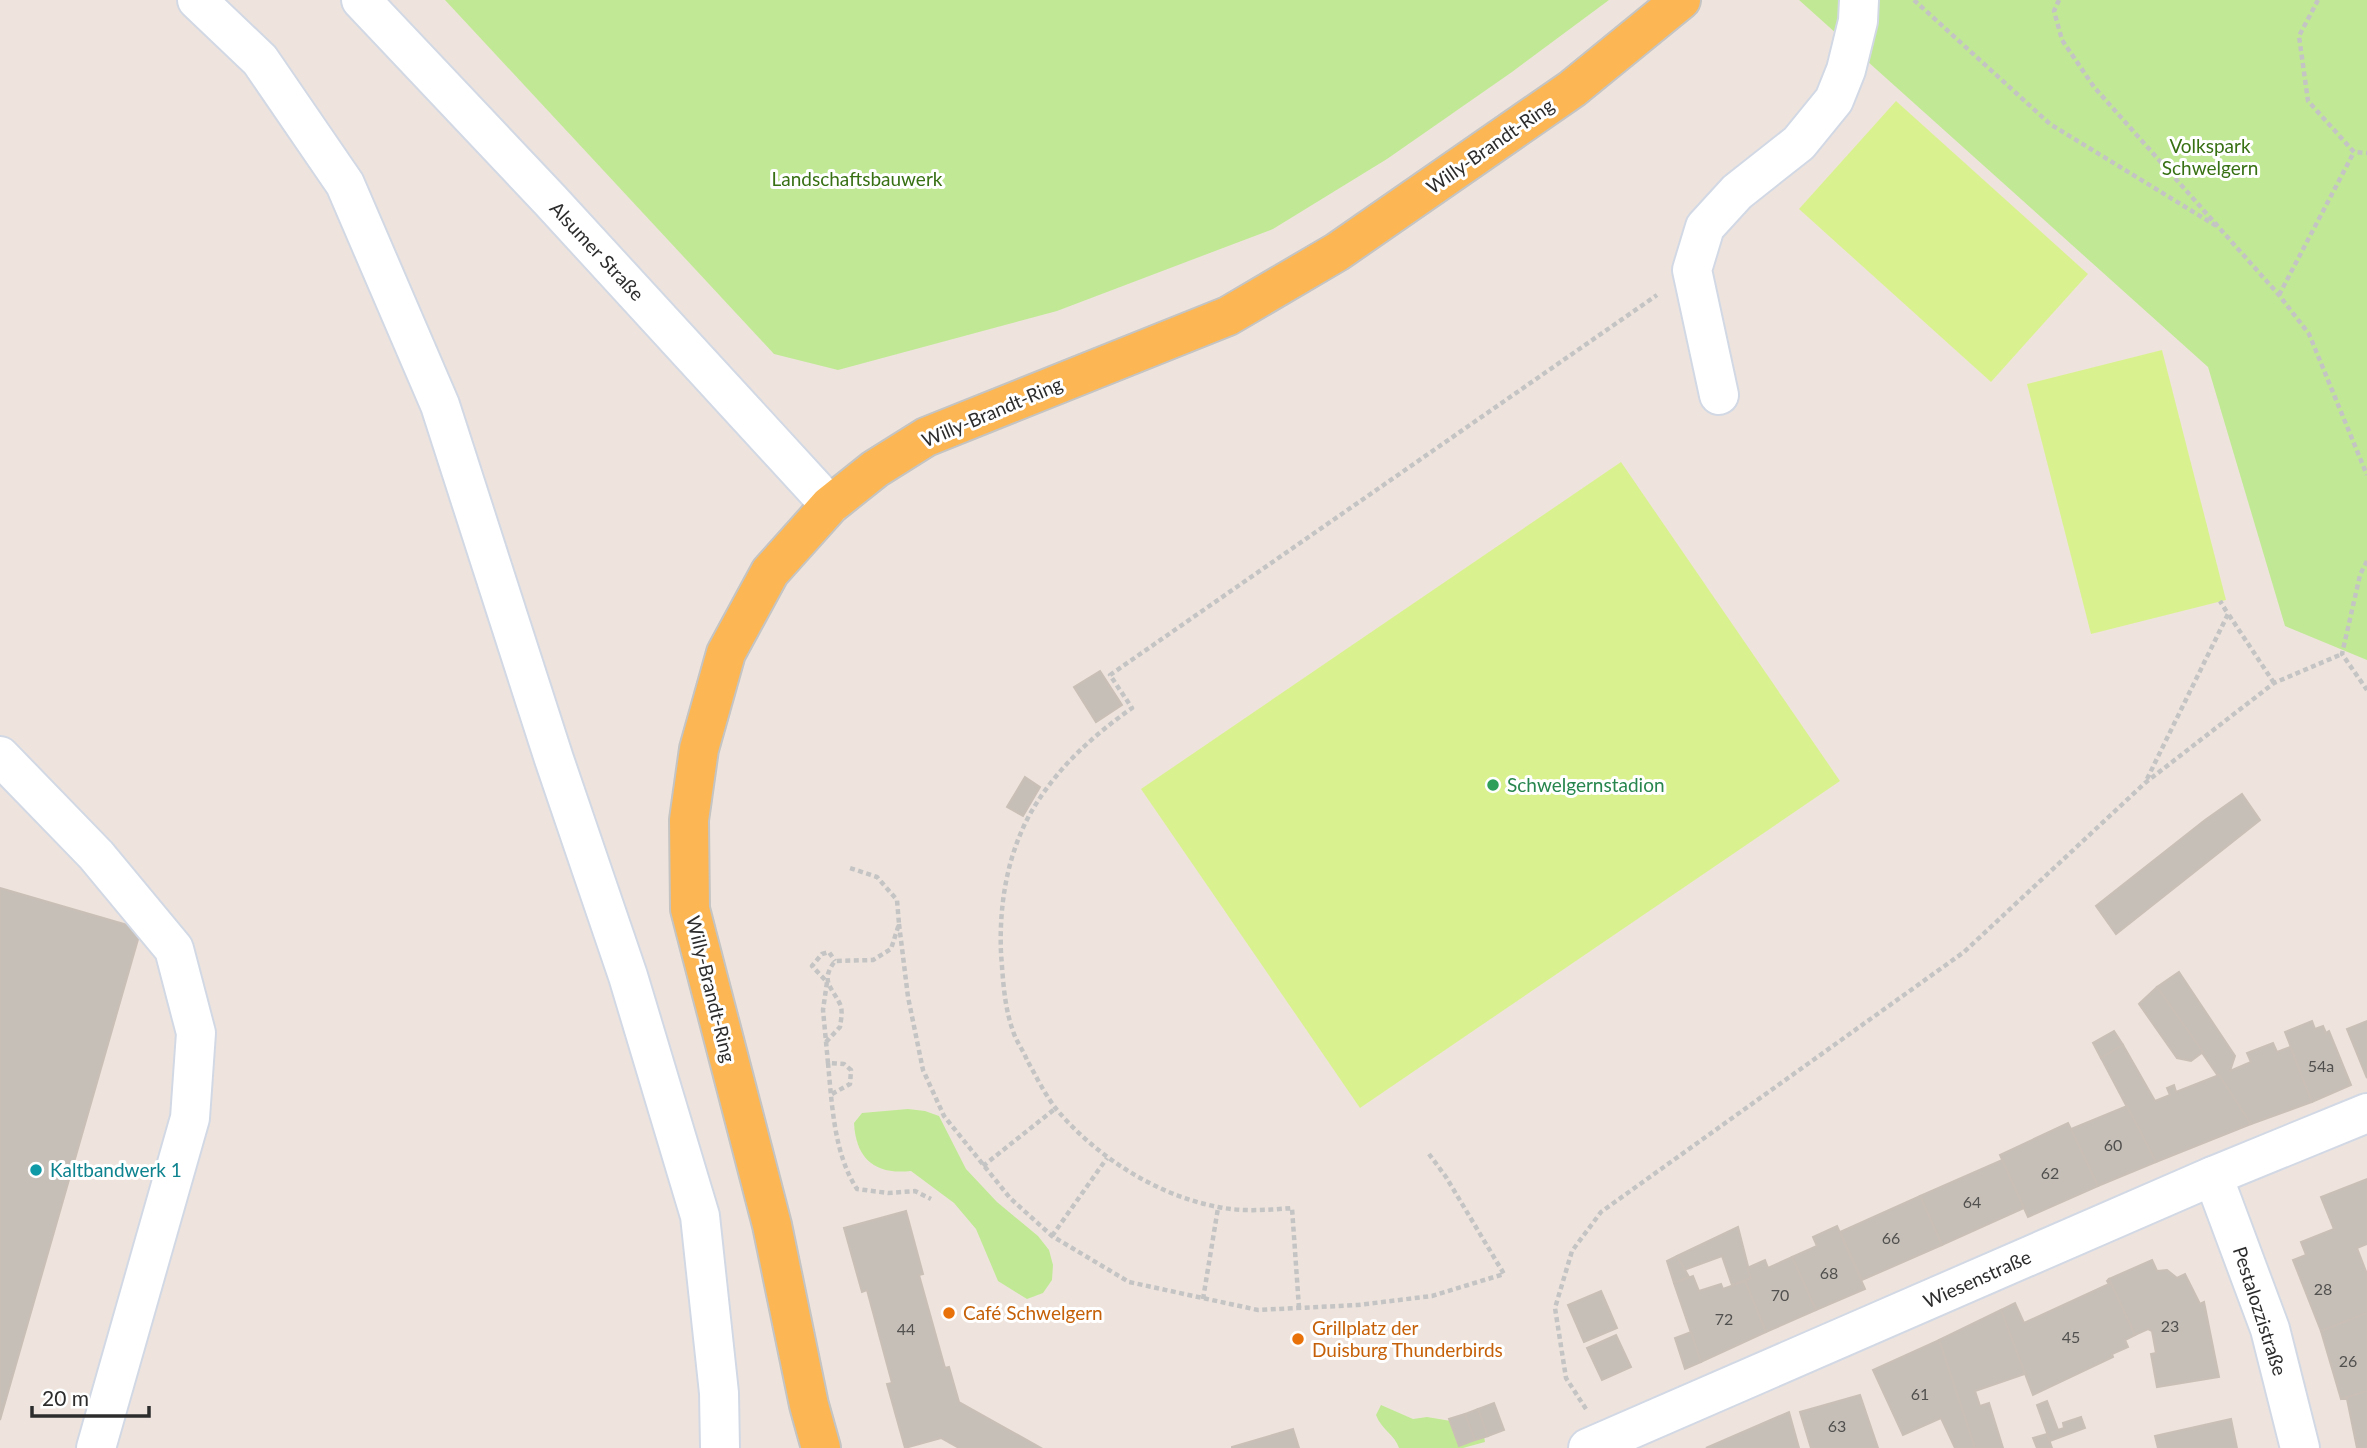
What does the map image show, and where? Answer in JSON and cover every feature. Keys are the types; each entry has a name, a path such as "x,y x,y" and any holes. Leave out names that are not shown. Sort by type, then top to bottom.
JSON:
{"main road":[{"name":"Willy-Brandt-Ring","path":"821,1448 808,1405 772,1225 690,909 689,820 699,749 726,653 770,572 830,505 875,469 926,436 1228,316 1315,264 1572,89 1681,0"}],"street":[{"path":"197,0 260,60 345,184 440,405 554,759 628,976 700,1216 719,1393 720,1448"},
{"name":"Alsumer Straße","path":"360,0 550,200 830,505"},
{"path":"1719,395 1692,270 1705,227 1737,192 1800,143 1834,100 1846,70 1858,20 1859,0"},
{"path":"0,756 96,855 174,949 196,1033 190,1118 96,1448"},
{"name":"Wiesenstraße","path":"1601,1446 2213,1176 2367,1113"},
{"name":"Pestalozzistraße","path":"2213,1176 2270,1329 2300,1448"}],"path":[{"path":"1914,0 2050,124 2223,231"},
{"path":"2059,0 2054,11 2062,40 2094,87 2279,295 2309,334 2367,475"},
{"path":"2318,0 2300,36 2308,101 2354,152 2367,153"},
{"path":"2279,295 2354,152"},
{"path":"1299,1308 1292,1209 1219,1208 1188,1199 1107,1158 1056,1108 1013,1032 1005,1002 1000,934 1002,899 1012,856 1030,815 1060,770 1099,732 1132,708 1110,675 1692,270"},
{"path":"2367,561 2360,575 2342,654 2367,690"},
{"path":"2220,601 2274,683"},
{"path":"2145,783 2228,614"},
{"path":"1601,1446 1566,1378 1555,1308 1572,1251 1601,1212 1964,952 2145,783 2274,683 2342,654"},
{"path":"847,867 877,877 897,900 908,997 923,1070 944,1115 1010,1198 1052,1236 1129,1282 1258,1310 1358,1305 1432,1296 1504,1274 1446,1177 1429,1154"},
{"path":"835,961 873,960 891,949 899,924"},
{"path":"826,1042 840,1027 841,1007 827,982 812,966 822,954 829,952 835,961"},
{"path":"835,961 829,970 823,1010 831,1094 846,1172 857,1189 888,1193 915,1191 931,1199"},
{"path":"828,1063 844,1064 851,1070 850,1084 831,1094"},
{"path":"983,1166 1056,1108"},
{"path":"1052,1236 1107,1158"},
{"path":"1203,1299 1219,1208"}],"green space":[{"name":"Landschaftsbauwerk","path":"445,0 1609,0 1387,159 1273,229 1057,311 838,370 774,354"},
{"name":"Volkspark Schwelgern","path":"1799,0 2367,0 2367,660 2285,626 2208,367"},
{"path":"1896,101 2088,274 1991,382 1799,209"},
{"path":"2162,350 2226,600 2091,634 2027,384"},
{"path":"1621,462 1840,781 1360,1108 1141,789"},
{"path":"908,1109 939,1116 966,1169 997,1202 1038,1236 1049,1250 1053,1265 1052,1280 1043,1293 1027,1299 998,1281 976,1229 954,1203 911,1171 898,1172 878,1167 863,1155 854,1123 862,1113"},
{"path":"1381,1405 1413,1419 1427,1417 1451,1421 1484,1436 1485,1442 1463,1448 1399,1448 1376,1415"}],"building":[{"path":"1100,671 1122,705 1096,722 1074,687"},
{"path":"1025,777 1040,787 1023,816 1007,807"},
{"path":"2242,794 2260,820 2116,934 2096,906"},
{"name":"Kaltbandwerk 1","path":"0,888 141,929 0,1420"},
{"path":"2179,972 2235,1056 2230,1071 2251,1062 2247,1053 2273,1043 2277,1052 2290,1047 2312,1102 2251,1124 2157,987"},
{"path":"2157,987 2203,1052 2191,1061 2177,1058 2139,1004"},
{"path":"2312,1021 2315,1029 2323,1026 2326,1033 2329,1031 2351,1085 2312,1102 2285,1032"},
{"path":"2367,1021 2367,1078 2347,1029"},
{"path":"2114,1031 2123,1045 2101,1058 2093,1043"},
{"path":"2123,1045 2155,1101 2170,1095 2167,1088 2174,1085 2176,1092 2219,1075 2251,1124 2156,1162 2101,1058"},
{"path":"2127,1106 2156,1162 2098,1186 2071,1129"},
{"path":"2068,1123 2098,1186 2028,1217 2000,1155"},
{"path":"2002,1160 2024,1208 1942,1245 1920,1196"},
{"path":"2367,1179 2367,1244 2357,1248 2367,1274 2367,1313 2321,1331 2293,1260 2306,1255 2301,1242 2334,1229 2321,1197"},
{"path":"1920,1196 1942,1245 1862,1280 1840,1232"},
{"path":"906,1211 923,1274 919,1275 945,1368 949,1367 959,1402 1041,1448 959,1448 941,1438 905,1448 887,1384 892,1383 867,1290 862,1292 844,1228"},
{"path":"1837,1226 1865,1289 1816,1310 1792,1257 1817,1246 1813,1237"},
{"path":"1738,1227 1751,1278 1732,1285 1722,1256 1684,1270 1677,1256"},
{"path":"1677,1256 1689,1277 1674,1283 1667,1261"},
{"path":"1792,1257 1816,1310 1766,1332 1745,1281 1751,1278 1747,1268 1765,1260 1768,1268"},
{"path":"2152,1260 2157,1271 2167,1270 2177,1278 2185,1274 2200,1304 2204,1302 2219,1377 2157,1387 2151,1354 2156,1353 2152,1331 2148,1329 2135,1335 2109,1279"},
{"path":"1693,1276 1699,1291 1721,1284 1723,1289 1745,1281 1766,1332 1701,1362 1674,1283"},
{"path":"2109,1279 2135,1335 2125,1340 2128,1347 2112,1354 2113,1357 2033,1395 2001,1310 2015,1303 2024,1323 2109,1284"},
{"path":"1601,1291 1617,1328 1584,1342 1568,1305"},
{"path":"2001,1310 2025,1374 1975,1391 1980,1406 1989,1403 2003,1448 1975,1448 1939,1340"},
{"path":"2367,1313 2367,1391 2341,1399 2321,1331"},
{"path":"1691,1332 1701,1362 1685,1369 1675,1338"},
{"path":"1616,1335 1631,1367 1602,1380 1587,1348"},
{"path":"1939,1340 1975,1448 1955,1448 1941,1418 1903,1435 1873,1370"},
{"path":"2367,1391 2367,1448 2357,1448 2347,1399 2341,1399"},
{"path":"1860,1395 1878,1448 1811,1448 1800,1412"},
{"path":"2047,1401 2058,1430 2064,1428 2063,1423 2081,1417 2085,1428 2050,1441 2037,1405"},
{"path":"1494,1403 1504,1430 1488,1436 1478,1409"},
{"path":"1478,1409 1488,1436 1475,1440 1465,1414"},
{"path":"1789,1412 1799,1448 1706,1448"},
{"path":"1465,1414 1475,1440 1459,1446 1449,1419"},
{"path":"2231,1419 2237,1448 2158,1448 2155,1436"},
{"path":"1293,1429 1299,1448 1232,1448 1232,1447"},
{"path":"2047,1434 2052,1448 2037,1448 2033,1438"}],"place":[{"name":"Schwelgernstadion","path":"1493,785"},
{"name":"Kaltbandwerk 1","path":"36,1170"},
{"name":"Café Schwelgern","path":"949,1313"},
{"name":"Grillplatz der Duisburg Thunderbirds","path":"1298,1339"}]}
